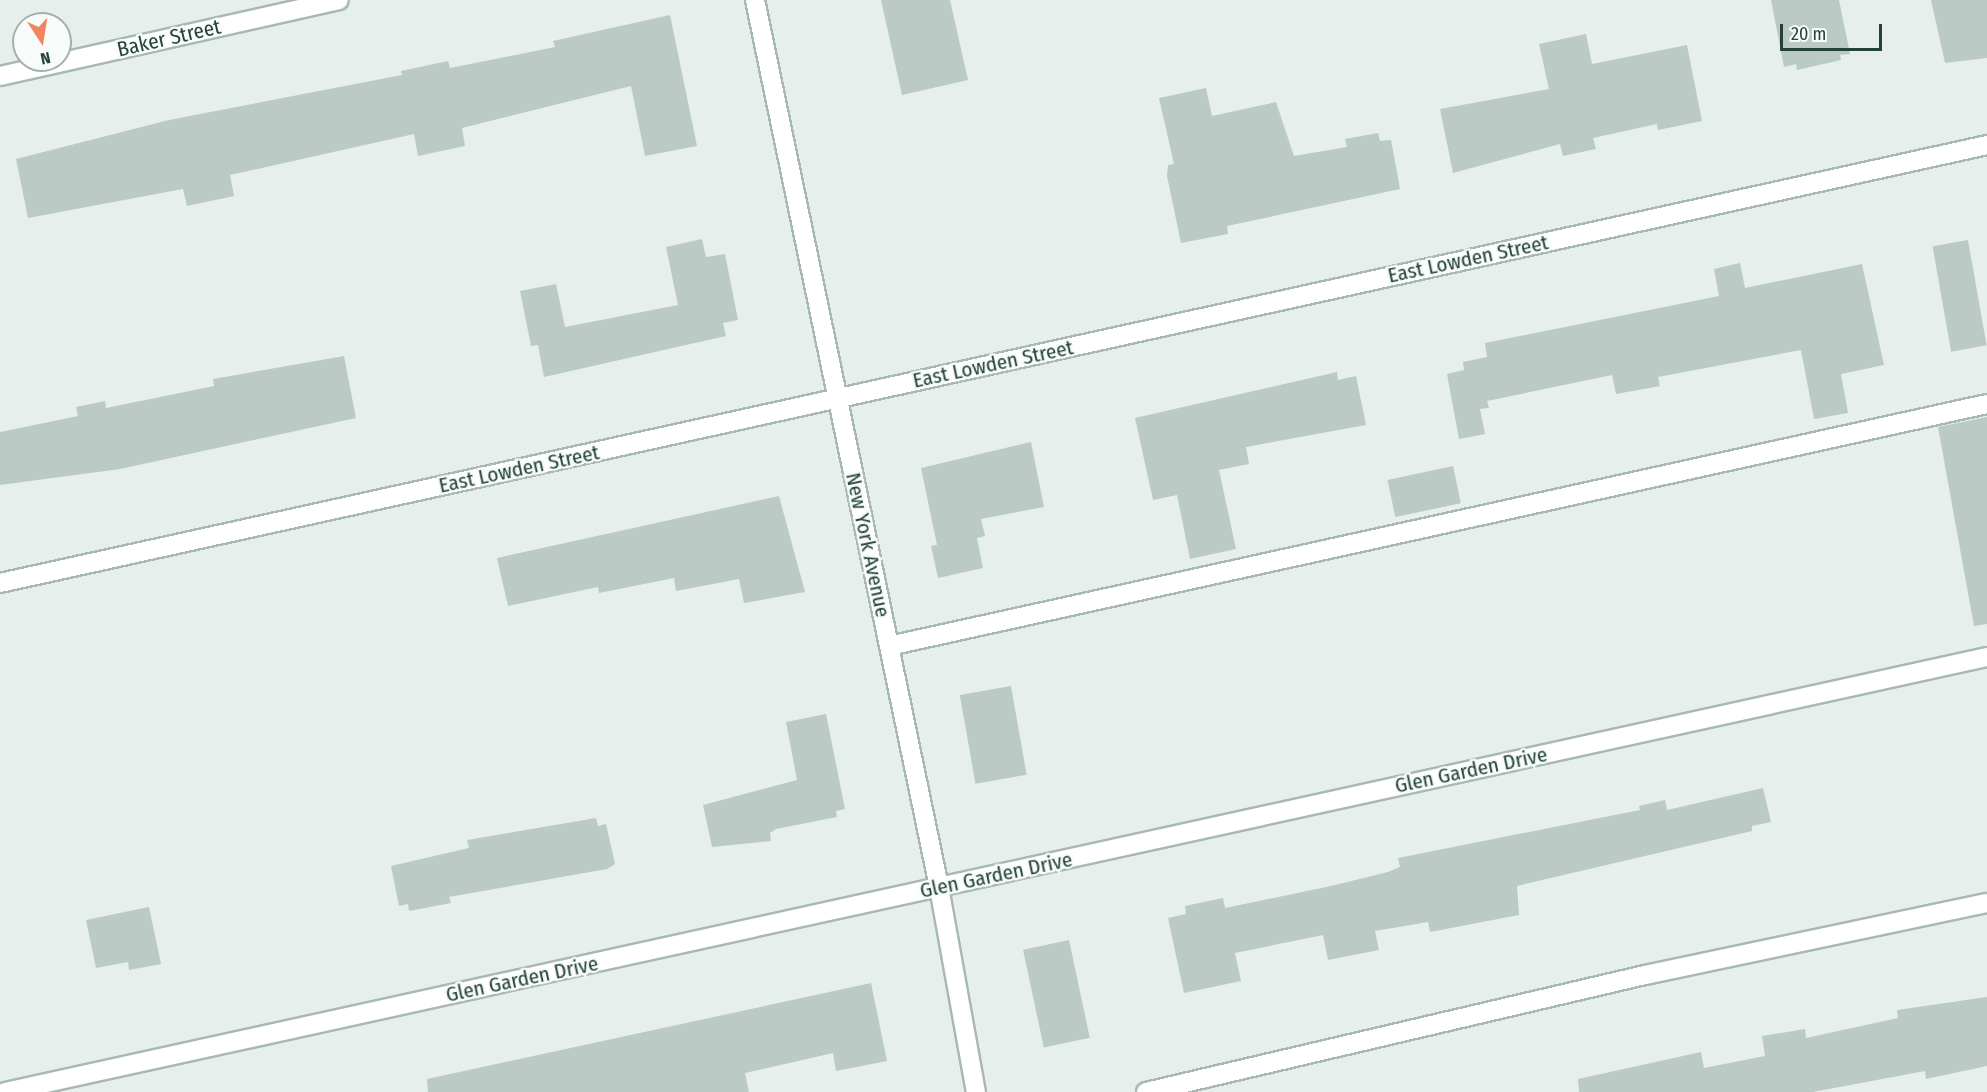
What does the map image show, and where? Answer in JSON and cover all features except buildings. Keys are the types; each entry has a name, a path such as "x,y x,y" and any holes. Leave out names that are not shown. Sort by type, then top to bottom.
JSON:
{"street":[{"name":"Baker Street","path":"0,76 339,0"},
{"name":"New York Avenue","path":"755,0 939,887 976,1092"},
{"name":"East Lowden Street","path":"0,583 1987,145"},
{"path":"889,646 1987,404"},
{"name":"Glen Garden Drive","path":"5,1092 1987,657"},
{"path":"1146,1092 1645,975 1987,903"}]}
